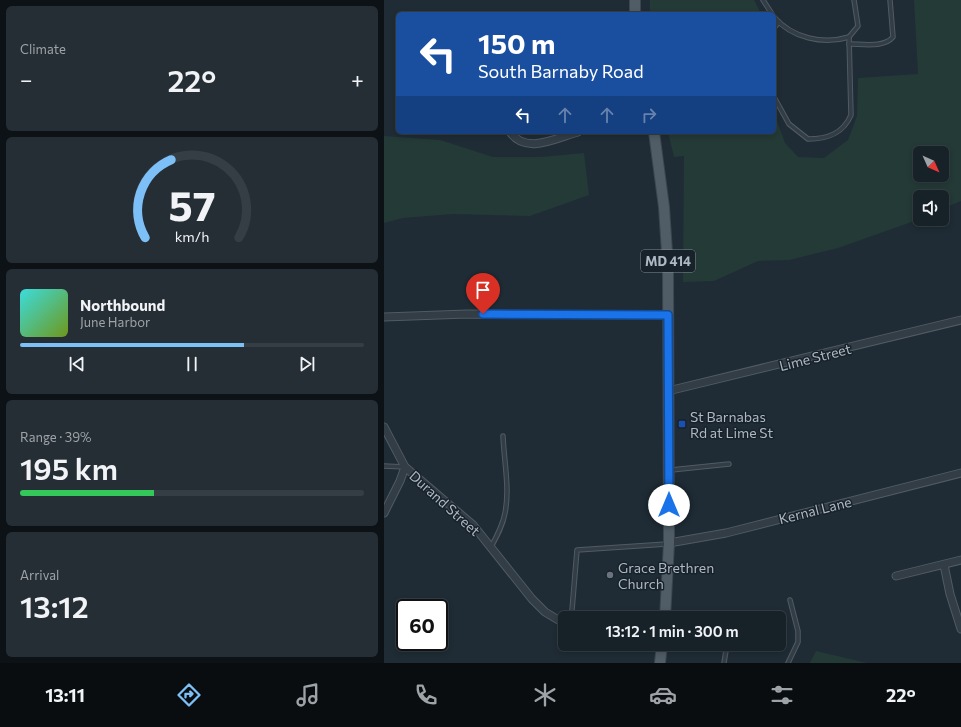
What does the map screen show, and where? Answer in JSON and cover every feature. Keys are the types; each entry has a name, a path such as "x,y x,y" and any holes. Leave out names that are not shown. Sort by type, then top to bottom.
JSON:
{"main road":[{"path":"635,0 635,12"},
{"name":"MD 414","path":"654,134 664,207 668,267 668,392 670,470 669,543 665,611"},
{"path":"660,663 661,651"}],"street":[{"path":"512,134 519,142 526,145 538,144 571,134"},
{"path":"384,316 467,314 668,315"},
{"name":"Lime Street","path":"668,392 961,320"},
{"name":"Durand Street","path":"384,427 404,467 473,525 532,599 545,612 558,620"},
{"path":"384,513 400,481 404,467"},
{"name":"Kernal Lane","path":"669,543 726,533 961,473"},
{"path":"896,576 961,560"},
{"path":"944,565 952,600 961,629"}],"lane":[{"path":"763,0 771,12"},
{"path":"776,19 791,32 820,40 849,37 858,26 854,0"},
{"path":"849,44 883,44 889,42 893,37 890,0"},
{"path":"776,26 779,22"},
{"path":"776,101 789,124 808,139 833,136 847,124 851,115 849,37"},
{"path":"491,547 500,531 506,513 507,489 503,436"},
{"path":"670,470 729,464"},
{"path":"384,466 404,467"},
{"path":"572,611 577,550 669,543"},
{"path":"788,663 798,642 790,600"},
{"path":"724,663 726,651"}],"green space":[{"path":"650,0 754,0 760,12 650,12"},
{"path":"914,0 961,0 961,201 949,206 949,190 913,190 913,221 838,248 789,260 758,261 714,281 683,282 684,156 674,157 668,134 776,134 776,118 785,143 798,157 824,158 848,140 857,116 858,78 918,74"},
{"path":"384,136 440,140 493,157 541,157 584,153 589,195 530,216 453,214 403,218 384,223"},
{"path":"816,651 867,663 810,663"}],"place":[{"name":"St Barnabas Rd at Lime St","path":"682,424"},
{"name":"Grace Brethren Church","path":"610,575"}],"route":[{"path":"483,314 668,315 669,505"}]}
